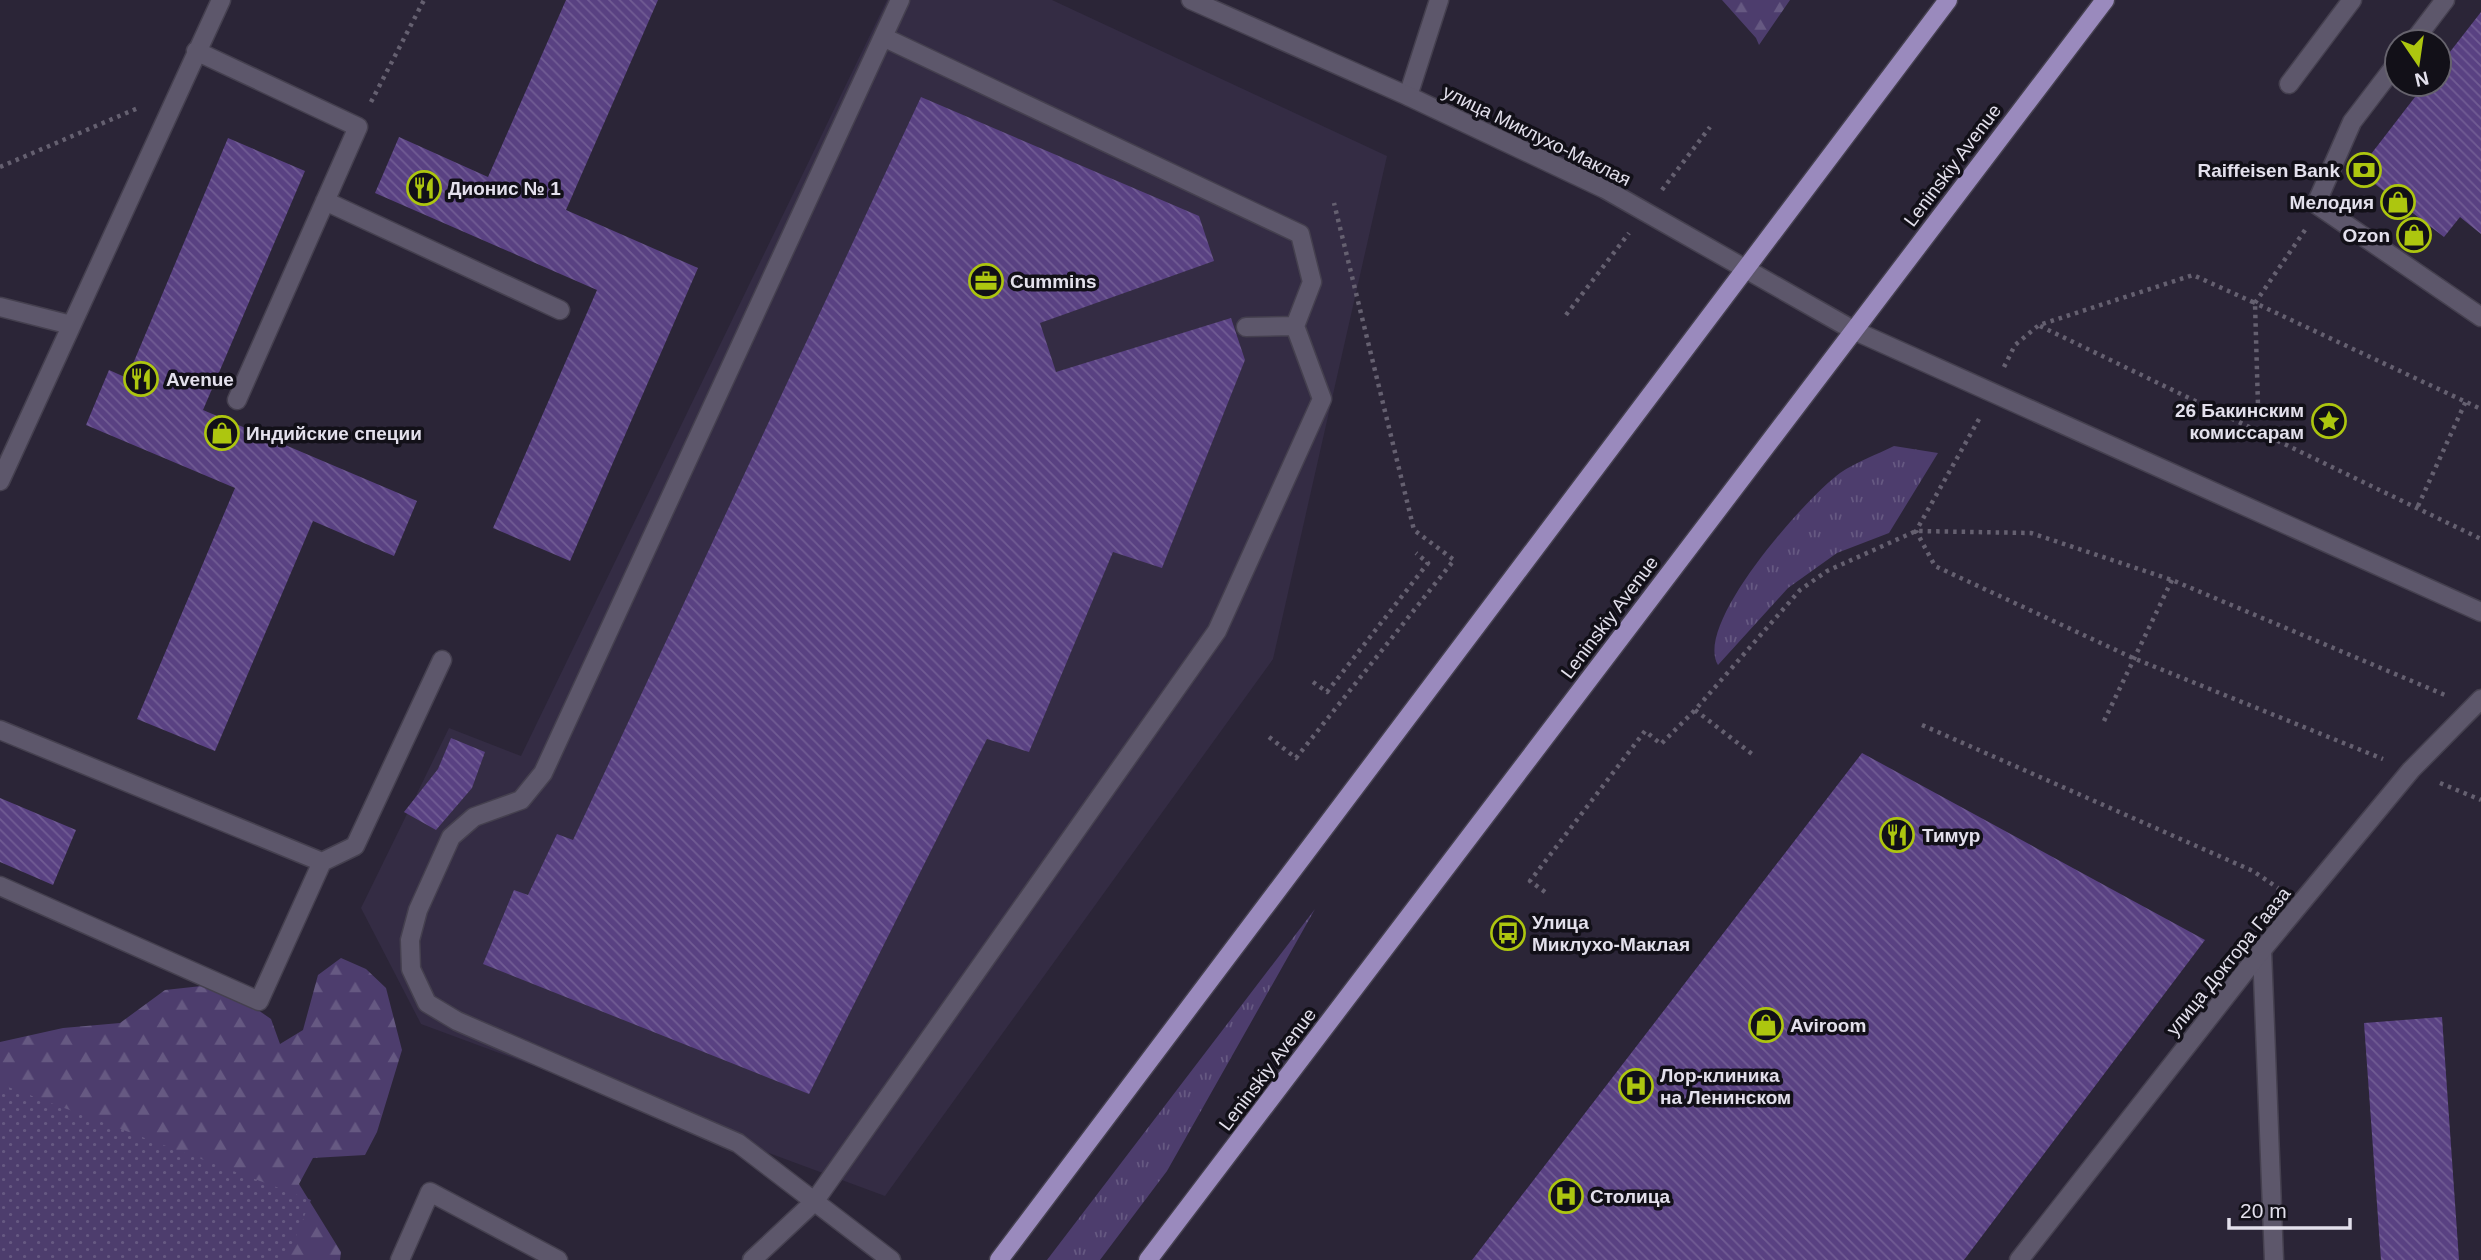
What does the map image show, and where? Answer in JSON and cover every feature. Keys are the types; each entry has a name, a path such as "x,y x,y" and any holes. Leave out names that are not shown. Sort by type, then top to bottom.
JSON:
{"main road":[{"path":"2,470 221,0"},
{"path":"891,1260 738,1143 457,1021 427,1003 411,969 410,940 418,910 451,837 474,817 521,800 543,773 900,0"},
{"name":"улица Миклухо-Маклая","path":"1191,0 1408,96 1605,189 1853,330 1993,390 2481,612"},
{"path":"1408,96 1439,0"},
{"path":"999,1260 1948,0"},
{"name":"Leninskiy Avenue","path":"1148,1260 2105,0"},
{"path":"2289,84 2352,0"},
{"path":"2424,28 2445,0"},
{"path":"752,1260 814,1202 1217,631 1322,399 1295,326 1312,282 1300,234 883,37"},
{"path":"196,51 358,127 237,400"},
{"path":"2383,81 2352,122 2316,204 2481,317"},
{"path":"325,201 560,310"},
{"path":"0,307 71,325"},
{"path":"1246,327 1295,326"},
{"path":"0,886 259,1001 322,862 355,846 442,660"},
{"name":"улица Доктора Гааза","path":"2019,1260 2262,950 2411,770 2476,702"},
{"path":"0,730 322,862"},
{"path":"2262,950 2274,1260"},
{"path":"400,1260 430,1192 558,1260"}],"path":[{"path":"358,127 424,0"},
{"path":"0,167 178,91"},
{"path":"1269,737 1296,758 1454,560 1414,530 1334,202"},
{"path":"2258,406 2255,303 2302,236 2316,204"},
{"path":"1916,531 1969,439 2015,345 2039,326 2193,275 2481,409"},
{"path":"2039,326 2418,506 2481,539"},
{"path":"2418,506 2466,401"},
{"path":"1916,531 1935,566 2133,658 2481,800"},
{"path":"1545,892 1530,881 1645,731 1661,744 1695,710 1800,590 1827,571 1916,531 2031,533 2172,580 2476,702"},
{"path":"1313,682 1326,692 1428,563 1416,553"},
{"path":"2104,721 2172,580"},
{"path":"1695,710 1752,754"},
{"path":"1922,725 2253,871 2280,889 2272,900"}],"shaded area":[{"path":"887,0 1052,0 1387,156 1273,659 885,1196 421,1024 361,908 449,728 521,756"}],"green space":[{"path":"1722,0 1790,0 1759,45 1756,38"},
{"path":"1894,446 1938,453 1889,533 1837,553 1788,588 1718,665 1715,646 1722,621 1757,563 1780,534 1840,473"},
{"path":"1315,909 1167,1171 1100,1260 1047,1260"},
{"path":"341,958 366,969 386,988 402,1050 377,1132 365,1155 313,1158 299,1184 341,1252 340,1260 0,1260 0,1042 63,1028 120,1023 165,990 220,984 271,1019 280,1044 303,1030 318,975"},
{"path":"0,1084 311,1200 286,1260 0,1260"}],"building":[{"path":"566,0 658,0 566,210 698,268 570,561 493,528 597,290 375,193 399,137 488,177"},
{"path":"2481,12 2481,234 2460,217 2444,237 2358,171 2414,98 2453,98 2453,48"},
{"path":"921,97 1199,216 1214,261 1040,323 1056,372 1231,318 1245,360 1162,568 1113,552 1029,752 987,739 809,1094 483,964 514,890 528,895 557,834 573,840"},
{"path":"228,138 305,171 203,410 417,501 394,556 313,521 215,751 137,719 235,488 86,425 109,370 127,378"},
{"path":"451,738 485,752 472,788 436,830 404,812 438,769"},
{"path":"1862,753 2205,940 1964,1260 1472,1260"},
{"path":"0,798 76,830 53,885 0,862"},
{"path":"2442,1017 2459,1260 2381,1260 2364,1023"}],"place":[{"name":"Raiffeisen Bank","path":"2364,170"},
{"name":"Дионис № 1","path":"424,188"},
{"name":"Мелодия","path":"2398,202"},
{"name":"Ozon","path":"2414,235"},
{"name":"Cummins","path":"986,281"},
{"name":"Avenue","path":"141,379"},
{"name":"26 Бакинским комиссарам","path":"2329,421"},
{"name":"Индийские специи","path":"222,433"},
{"name":"Тимур","path":"1897,835"},
{"name":"Улица Миклухо-Маклая","path":"1508,933"},
{"name":"Aviroom","path":"1766,1025"},
{"name":"Лор-клиника на Ленинском","path":"1636,1086"},
{"name":"Столица","path":"1566,1196"}]}
